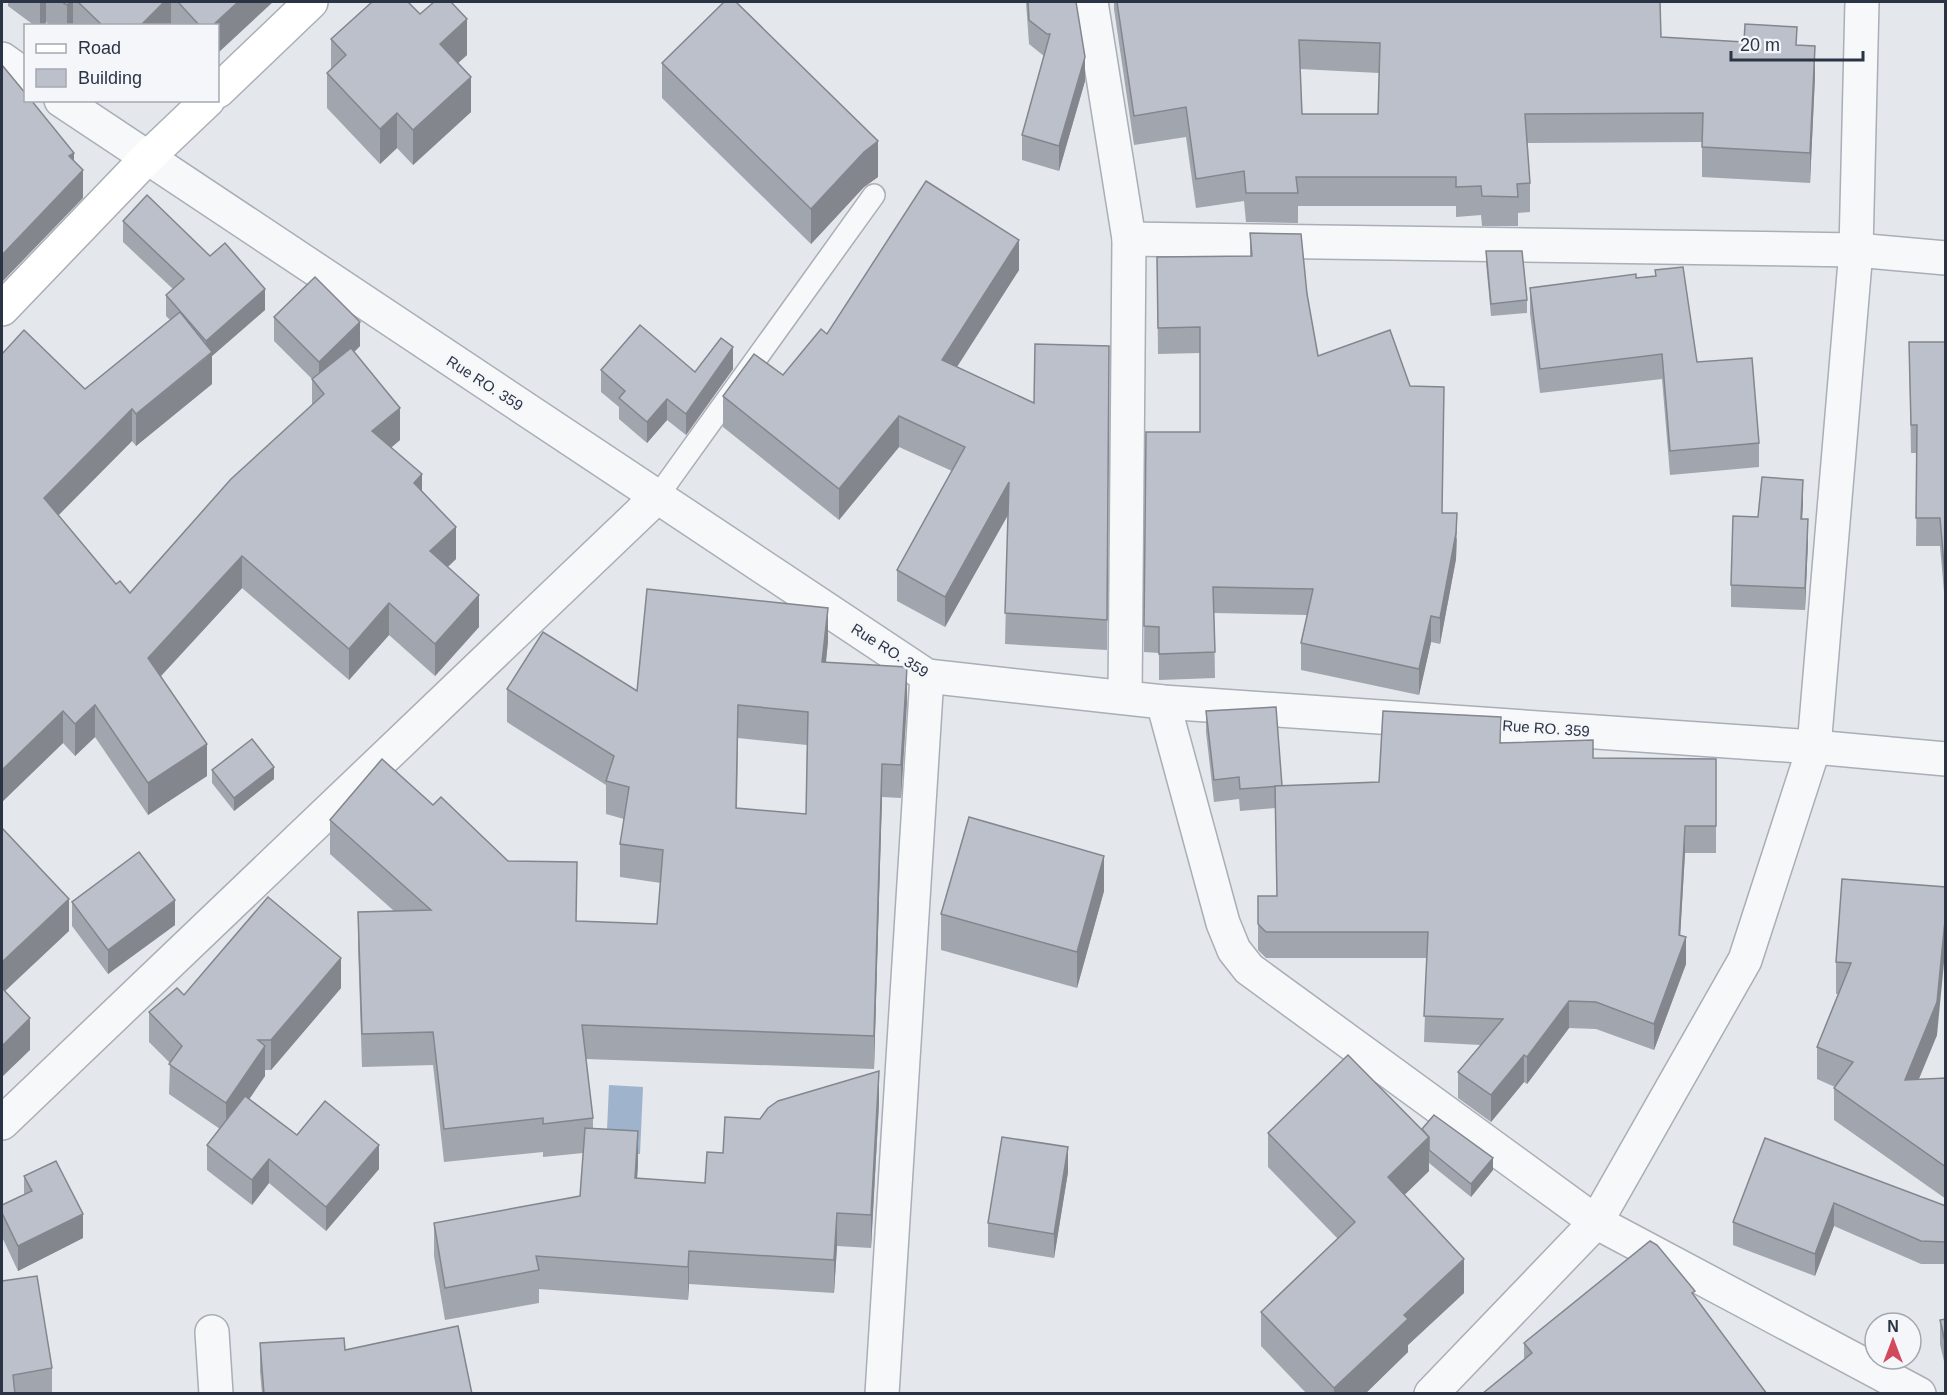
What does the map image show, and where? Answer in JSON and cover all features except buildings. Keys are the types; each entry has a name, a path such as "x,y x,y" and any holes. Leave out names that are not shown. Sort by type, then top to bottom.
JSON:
{"street":[{"path":"219,90 311,2"},
{"path":"1091,2 1129,239 1125,697"},
{"path":"1431,1394 1596,1222 1745,960 1814,747 1856,250 1862,2"},
{"path":"2,59 24,75"},
{"name":"Rue RO. 359","path":"64,102 146,159 927,676 1163,702 1814,747 1946,759"},
{"path":"2,309 146,159 206,102"},
{"path":"1129,239 1856,250 1946,258"},
{"path":"2,1124 657,497"},
{"path":"882,1394 927,676"},
{"path":"1163,702 1223,923 1234,950 1250,969 1596,1222 1919,1394"},
{"path":"212,1332 216,1394"}],"lane":[{"path":"657,497 874,195"}],"water":[{"path":"609,1085 643,1087 640,1154 606,1152"}]}
